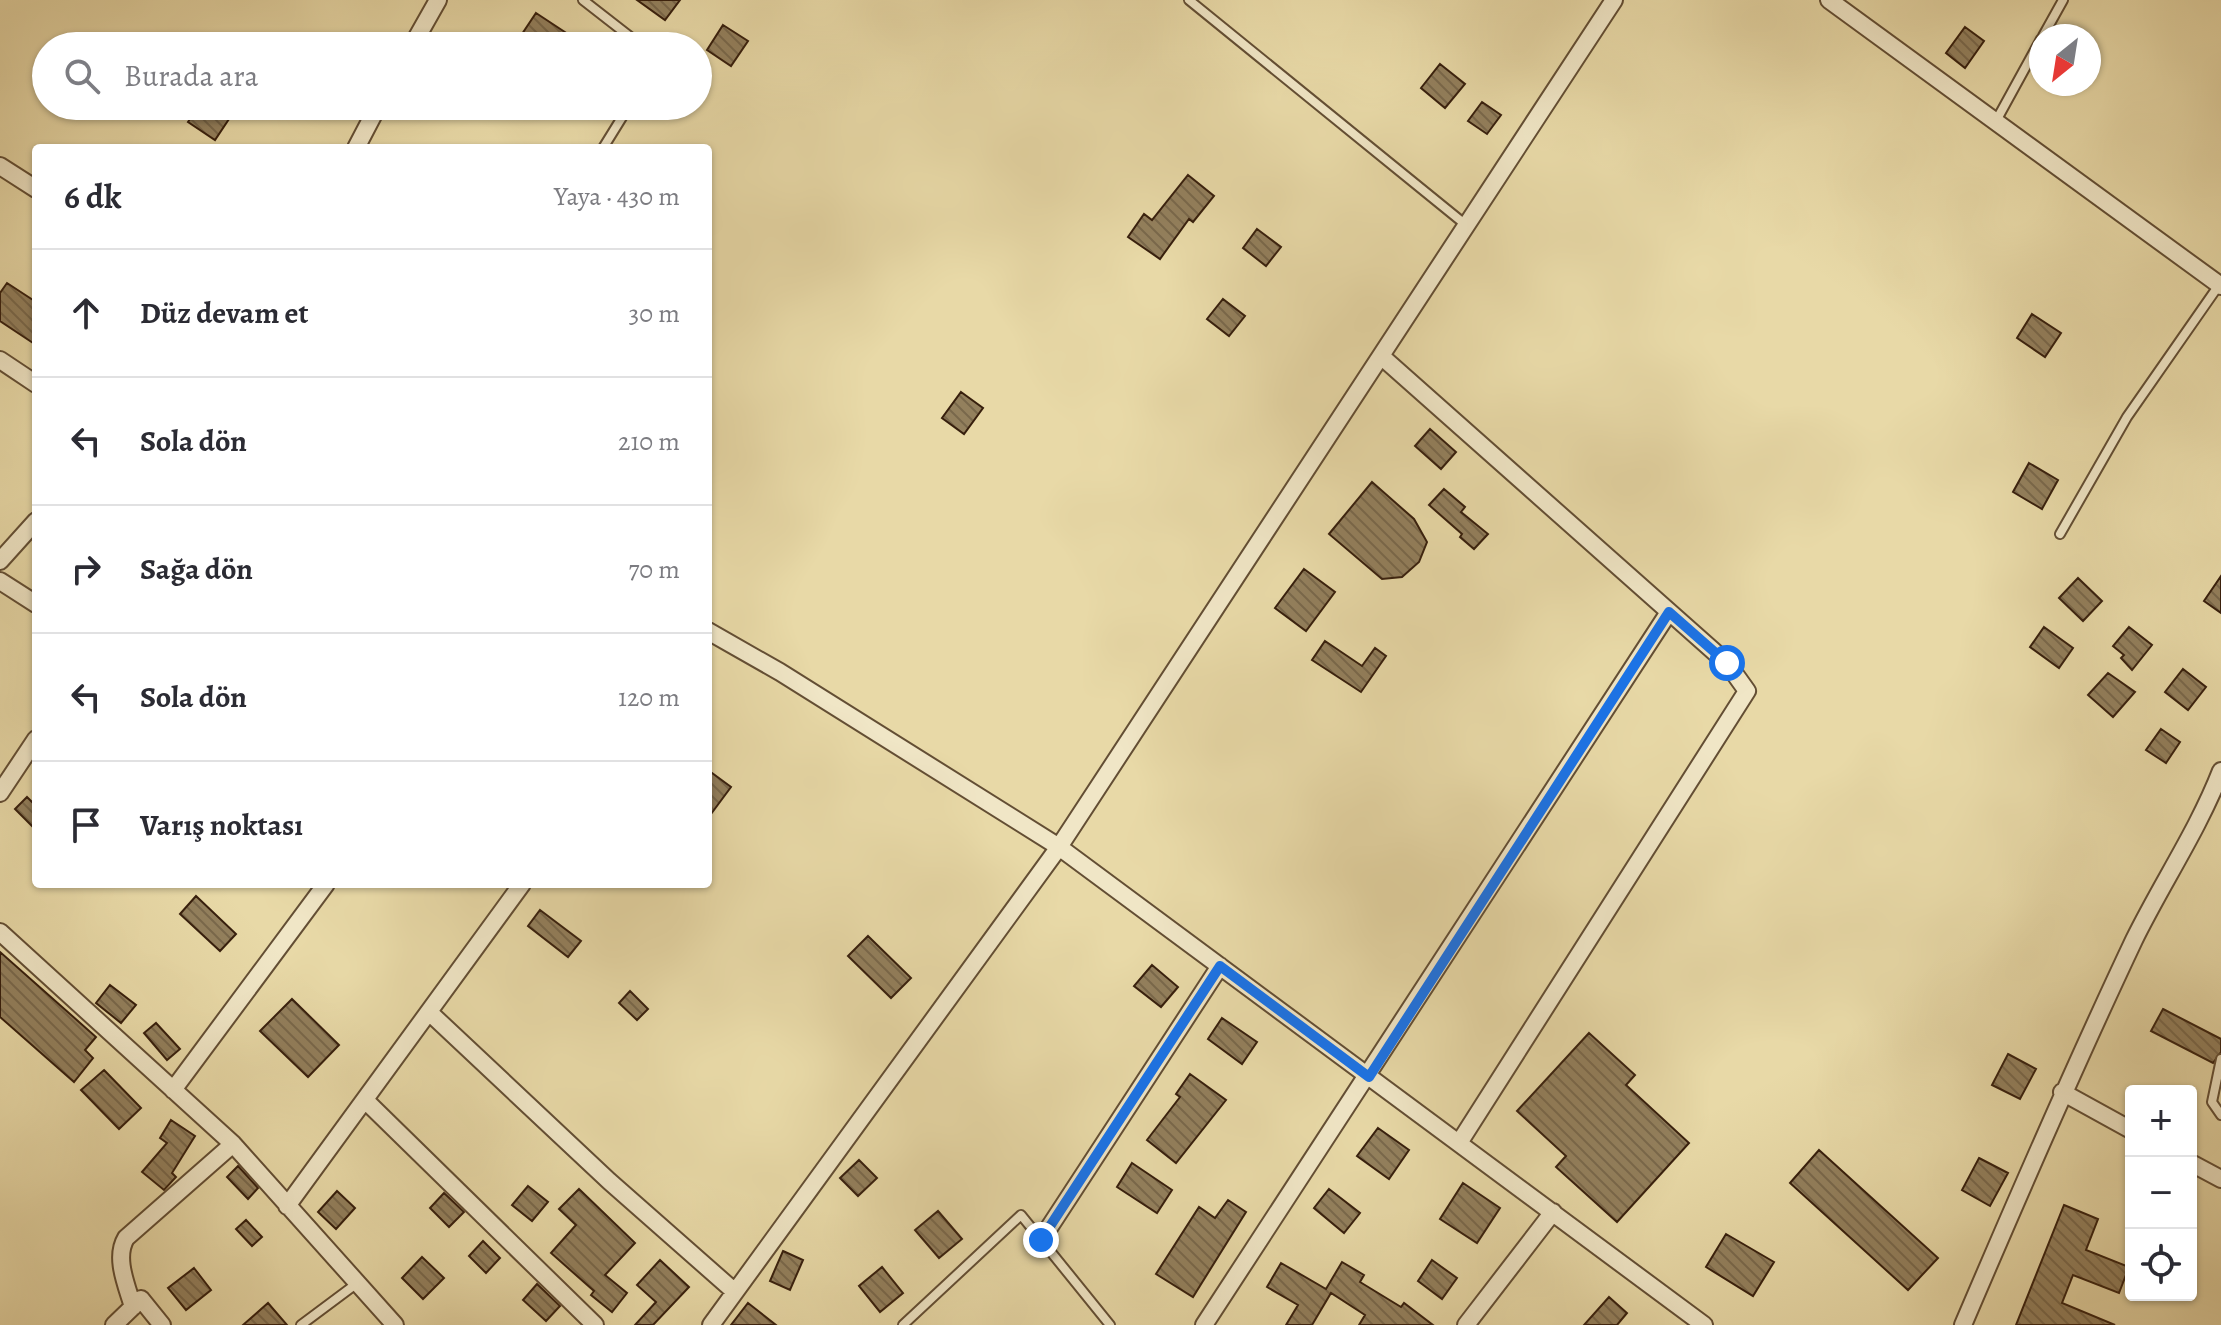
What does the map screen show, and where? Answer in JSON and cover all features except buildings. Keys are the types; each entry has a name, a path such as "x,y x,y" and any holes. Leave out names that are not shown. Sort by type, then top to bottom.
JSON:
{"street":[{"path":"420,32 438,0"},
{"path":"711,1325 1059,847 1614,0"},
{"path":"1829,0 2220,285"},
{"path":"358,144 371,120"},
{"path":"0,166 32,186"},
{"path":"1381,356 1727,663 1747,691 1459,1143"},
{"path":"0,360 32,381"},
{"path":"0,561 32,525"},
{"path":"0,581 32,601"},
{"path":"1204,1325 1369,1077 1669,612"},
{"path":"712,633 780,672 1059,847 1704,1325"},
{"path":"0,793 32,745"},
{"path":"1963,1325 2062,1092 2155,897 2210,800 2221,771"},
{"path":"173,1090 323,888"},
{"path":"287,1206 519,888"},
{"path":"0,932 233,1144 395,1325"},
{"path":"1041,1240 1220,966"},
{"path":"429,1012 609,1181 735,1292"},
{"path":"2062,1092 2125,1127"},
{"path":"365,1100 595,1325"},
{"path":"133,1307 123,1275 120,1247 126,1238 233,1144"},
{"path":"2197,1166 2221,1179"},
{"path":"1466,1325 1553,1212"},
{"path":"114,1325 141,1299 162,1325"}],"lane":[{"path":"583,0 624,32"},
{"path":"1189,0 1466,225"},
{"path":"2050,24 2063,0"},
{"path":"1996,122 2029,62"},
{"path":"605,144 620,120"},
{"path":"2060,534 2127,417 2220,285"},
{"path":"2221,1059 2212,1102 2221,1115"},
{"path":"903,1325 1021,1215 1110,1325"},
{"path":"301,1325 356,1284"}],"route":[{"path":"1041,1240 1220,966 1369,1077 1669,612 1727,663"}]}
